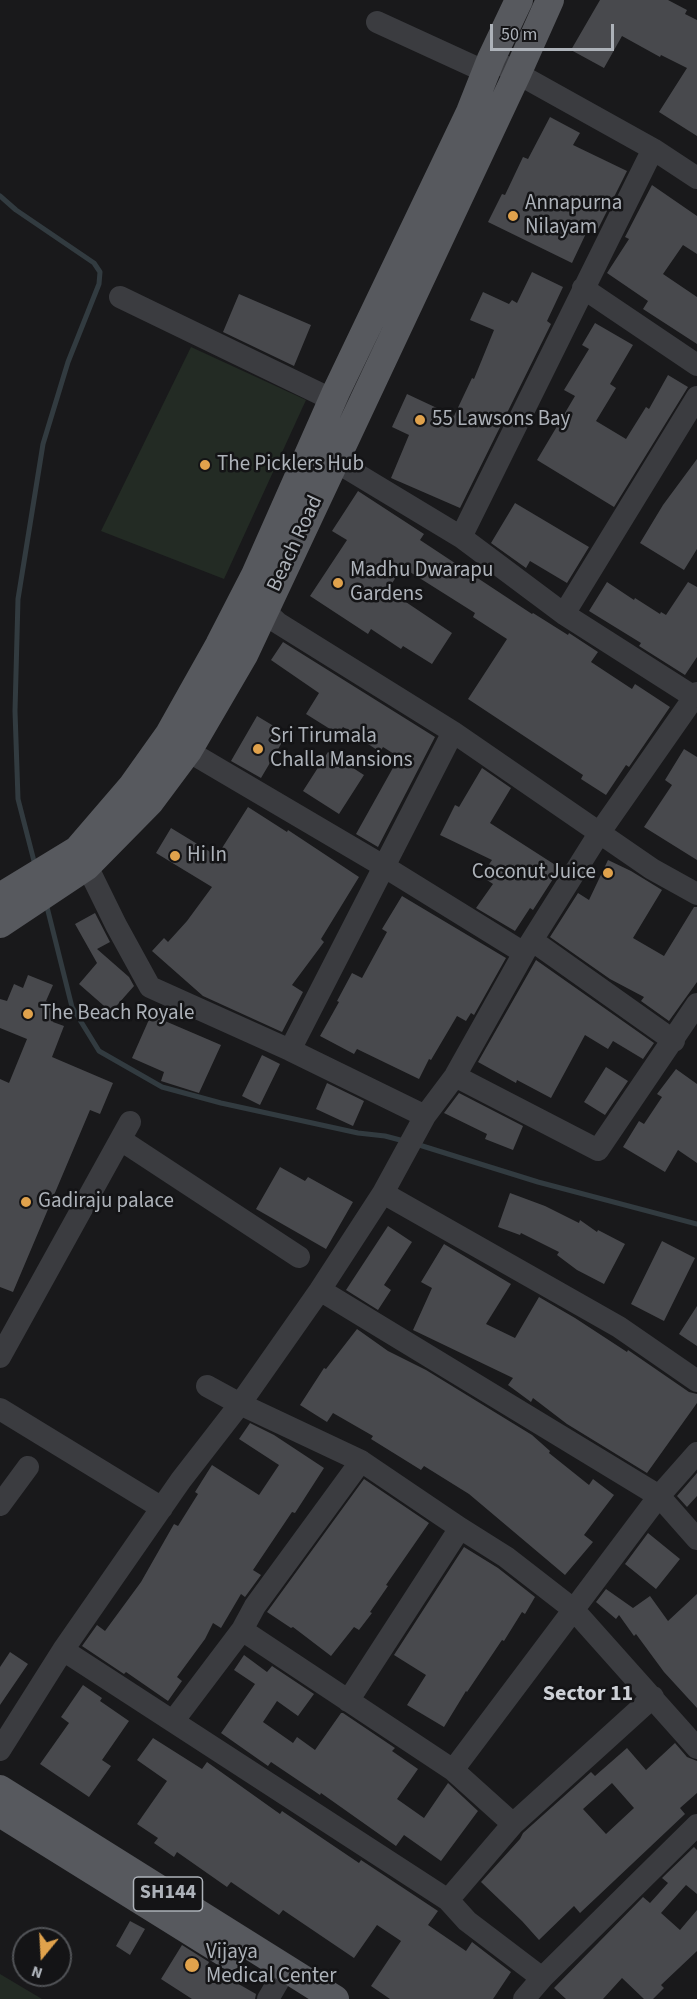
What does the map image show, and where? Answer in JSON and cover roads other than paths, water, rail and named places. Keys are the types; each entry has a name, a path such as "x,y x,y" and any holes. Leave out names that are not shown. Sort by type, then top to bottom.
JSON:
{"main road":[{"name":"Beach Road","path":"6,906 82,858 150,802 188,751 244,655 254,605 333,400 470,112 519,0"},
{"name":"Beach Road","path":"82,858 169,734 254,605 335,461 550,0"},
{"name":"SH144","path":"0,1789 282,1988"},
{"name":"SH144","path":"0,1813 282,1988 335,1999"}],"street":[{"path":"377,22 489,66 517,74 653,149 697,178"},
{"path":"461,537 653,149"},
{"path":"583,288 697,365"},
{"path":"120,297 333,400"},
{"path":"564,614 697,397"},
{"path":"0,1750 63,1650 162,1508 240,1404 320,1290 387,1185 420,1124 455,1076 539,928 600,832 689,725 696,695 564,614 461,537 335,461"},
{"path":"254,605 453,732 652,869 697,894"},
{"path":"290,1050 386,867 453,732"},
{"path":"188,751 386,867 529,947 674,1041"},
{"path":"82,858 150,987 290,1050 420,1124"},
{"path":"455,1076 598,1150 696,1008"},
{"path":"0,1357 125,1131 298,1257"},
{"path":"387,1185 619,1327 697,1381"},
{"path":"320,1290 659,1496 697,1539"},
{"path":"207,1386 361,1461 506,1557 573,1609 697,1748"},
{"path":"0,1409 162,1508"},
{"path":"453,1770 659,1496 697,1453"},
{"path":"174,1720 242,1630 255,1606 361,1461"},
{"path":"0,1505 28,1467"},
{"path":"348,1701 460,1528"},
{"path":"242,1630 453,1770 513,1824"},
{"path":"63,1650 448,1900 467,1920 542,1978"},
{"path":"448,1900 513,1824 653,1696"},
{"path":"524,1999 542,1978 697,1825"}],"waterway":[{"path":"0,196 16,210 94,263 100,272 99,284 68,362 43,444 18,599 15,711 18,799 35,865"},
{"path":"46,903 72,1007 99,1051 162,1087 221,1103 404,1141"},
{"path":"416,1144 538,1182 697,1224"}],"place":[{"name":"Annapurna Nilayam","path":"513,216"},
{"name":"55 Lawsons Bay","path":"420,420"},
{"name":"The Picklers Hub","path":"205,465"},
{"name":"Madhu Dwarapu Gardens","path":"338,583"},
{"name":"Sri Tirumala Challa Mansions","path":"258,749"},
{"name":"Hi In","path":"175,856"},
{"name":"Coconut Juice","path":"608,873"},
{"name":"The Beach Royale","path":"28,1014"},
{"name":"Gadiraju palace","path":"26,1202"},
{"name":"Vijaya Medical Center","path":"192,1965"}],"district":[{"name":"Sector 11","path":"588,1695"}]}
